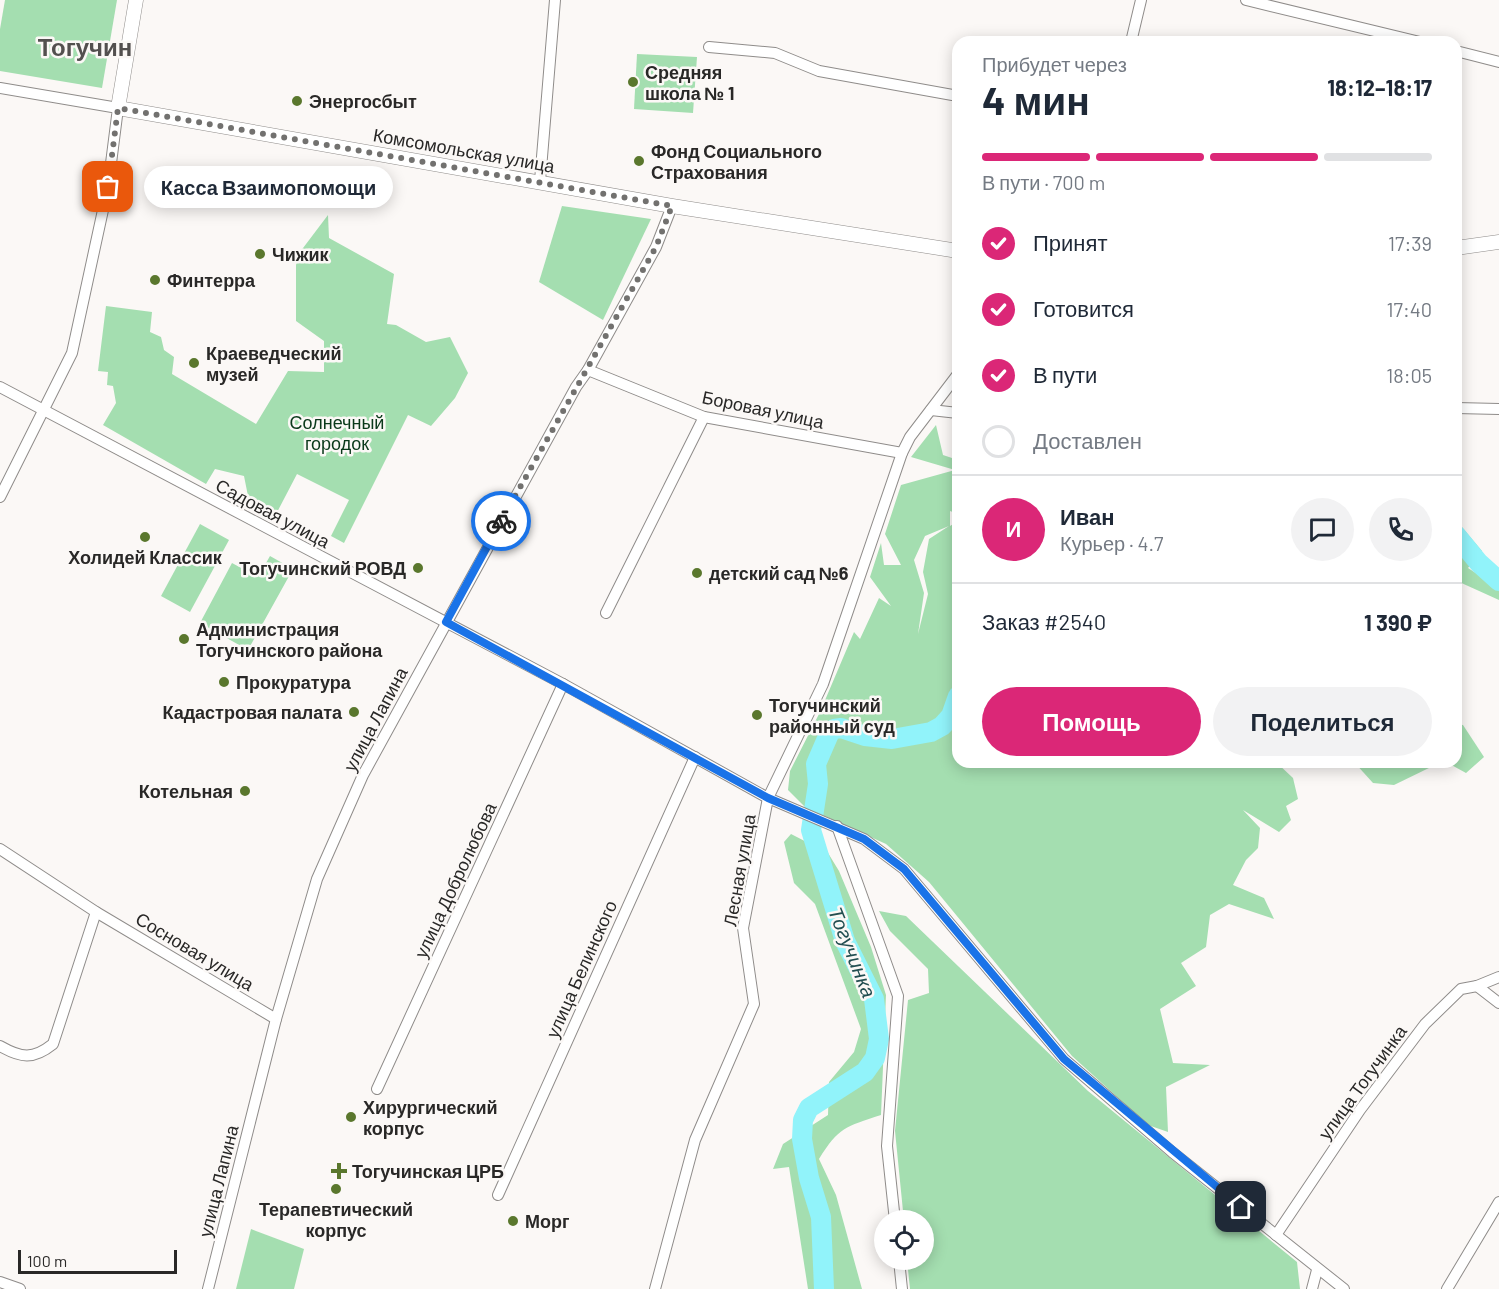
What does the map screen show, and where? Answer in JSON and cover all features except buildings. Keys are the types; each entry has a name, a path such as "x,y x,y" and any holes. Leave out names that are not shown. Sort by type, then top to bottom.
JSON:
{"main road":[{"path":"118,108 136,0"},
{"name":"Комсомольская улица","path":"118,108 672,206 952,250"},
{"path":"1462,247 1499,242"}],"street":[{"path":"540,181 555,0"},
{"path":"1132,36 1141,0"},
{"path":"1246,0 1395,36"},
{"path":"709,47 776,53 819,71 952,95"},
{"path":"1462,53 1499,62"},
{"name":"Комсомольская улица","path":"0,88 118,108"},
{"path":"0,497 72,353 108,187 118,108"},
{"name":"улица Лапина","path":"208,1289 276,1019 317,879 363,775 576,387 588,370 656,247 672,206"},
{"name":"Боровая улица","path":"588,370 704,417 902,453"},
{"name":"Лесная улица","path":"655,1289 695,1140 754,1004 743,928 768,798 823,684 902,453 910,437 952,382"},
{"name":"Садовая улица","path":"0,387 563,684 768,798 864,839 904,869 1064,1059 1172,1152 1317,1270 1344,1289"},
{"path":"1462,408 1499,409"},
{"path":"931,410 952,412"},
{"path":"606,613 704,417"},
{"name":"улица Добролюбова","path":"377,1089 563,684"},
{"name":"улица Белинского","path":"498,1195 695,757"},
{"path":"837,826 898,996 887,1146 894,1210"},
{"name":"Сосновая улица","path":"0,849 96,912 276,1019"},
{"path":"0,1046 17,1056 40,1054 52,1044 96,912"},
{"name":"улица Тогучинка","path":"1276,1235 1360,1110 1425,1024 1461,989 1477,986 1499,976"},
{"path":"1477,986 1499,1003"},
{"path":"1447,1289 1499,1202"},
{"path":"900,1270 902,1289"},
{"path":"1312,1289 1317,1270"},
{"path":"0,1282 20,1289"}],"green space":[{"path":"5,0 117,0 102,88 0,71 0,29"},
{"path":"637,54 697,57 693,113 634,109"},
{"path":"562,206 651,219 603,320 539,282"},
{"name":"Солнечный городок","path":"328,215 329,238 394,274 387,324 396,325 426,342 450,337 468,373 455,398 431,426 408,415 344,543 331,536 349,500 297,474 273,520 248,496 244,476 215,469 206,484 103,425 116,403 113,386 107,385 108,372 98,371 106,306 152,312 150,332 161,337 164,350 174,357 172,374 256,424 288,371 324,372 324,341 296,321 296,265 300,252"},
{"path":"936,425 943,455 952,458 952,469 911,457"},
{"path":"952,471 950,526 952,525 952,768 1282,768 1293,778 1298,799 1286,806 1291,820 1279,832 1243,810 1260,828 1258,848 1246,860 1233,885 1264,898 1274,919 1229,904 1210,915 1206,947 1181,963 1196,986 1160,1009 1173,1063 1210,1065 1166,1087 1168,1132 1148,1125 1072,1056 929,882 886,844 805,807 788,790 790,771 820,712 854,632 860,639 879,598 891,606 870,577 881,543 884,565 901,565 885,534 901,485","holes":["949,526 929,539 923,572 928,594 918,634 924,593 914,560 925,536"]},
{"path":"200,524 229,540 190,612 161,596"},
{"path":"1462,527 1482,551 1468,568 1499,588 1499,600 1462,583"},
{"path":"270,556 293,569 248,650 200,623 232,563 258,577"},
{"path":"1462,725 1484,757 1466,773 1457,768 1462,768"},
{"path":"1359,768 1429,768 1394,785 1373,783"},
{"path":"791,834 828,853 839,871 871,947 886,995 881,1115 859,1122 838,1134 819,1159 836,1195 862,1289 808,1289 789,1167 773,1169 783,1144 828,1115 829,1082 854,1052 861,1029 815,904 794,883 784,842"},
{"path":"879,911 906,916 1088,1091 1297,1262 1300,1289 910,1289 908,1270 934,1270 934,1210 903,1210 895,1131 908,1000 929,993 928,969 890,931"},
{"path":"251,1229 304,1249 294,1289 236,1289"}],"waterway":[{"name":"Тогучинка","path":"1462,542 1479,563 1499,581"},
{"name":"Тогучинка","path":"824,1289 821,1217 809,1178 802,1139 803,1120 809,1108 865,1072 875,1058 879,1039 874,999 845,941 811,830 818,784 816,764 829,734 834,729 841,728 865,736 892,739 931,732 942,726 952,713"}],"way so far":[{"path":"108,187 118,108 672,206 656,247 501,521"}],"place":[{"name":"Средняя школа № 1","path":"633,82"},
{"name":"Энергосбыт","path":"297,101"},
{"name":"Фонд Социального Страхования","path":"639,161"},
{"name":"Касса Взаимопомощи","path":"108,187"},
{"name":"Чижик","path":"260,254"},
{"name":"Финтерра","path":"155,280"},
{"name":"Краеведческий музей","path":"194,363"},
{"name":"Холидей Классик","path":"145,537"},
{"name":"Тогучинский РОВД","path":"418,568"},
{"name":"детский сад №6","path":"697,573"},
{"name":"Администрация Тогучинского района","path":"184,639"},
{"name":"Прокуратура","path":"224,682"},
{"name":"Кадастровая палата","path":"354,712"},
{"name":"Тогучинский районный суд","path":"757,715"},
{"name":"Котельная","path":"245,791"},
{"name":"Хирургический корпус","path":"351,1117"},
{"name":"Тогучинская ЦРБ","path":"339,1171"},
{"name":"Терапевтический корпус","path":"336,1189"},
{"name":"Морг","path":"513,1221"}],"district":[{"name":"Тогучин","path":"85,46"}],"route":[{"path":"501,521 446,622 785,807 842,828 864,839 887,855 904,869 1064,1059 1172,1152 1241,1207"}]}
